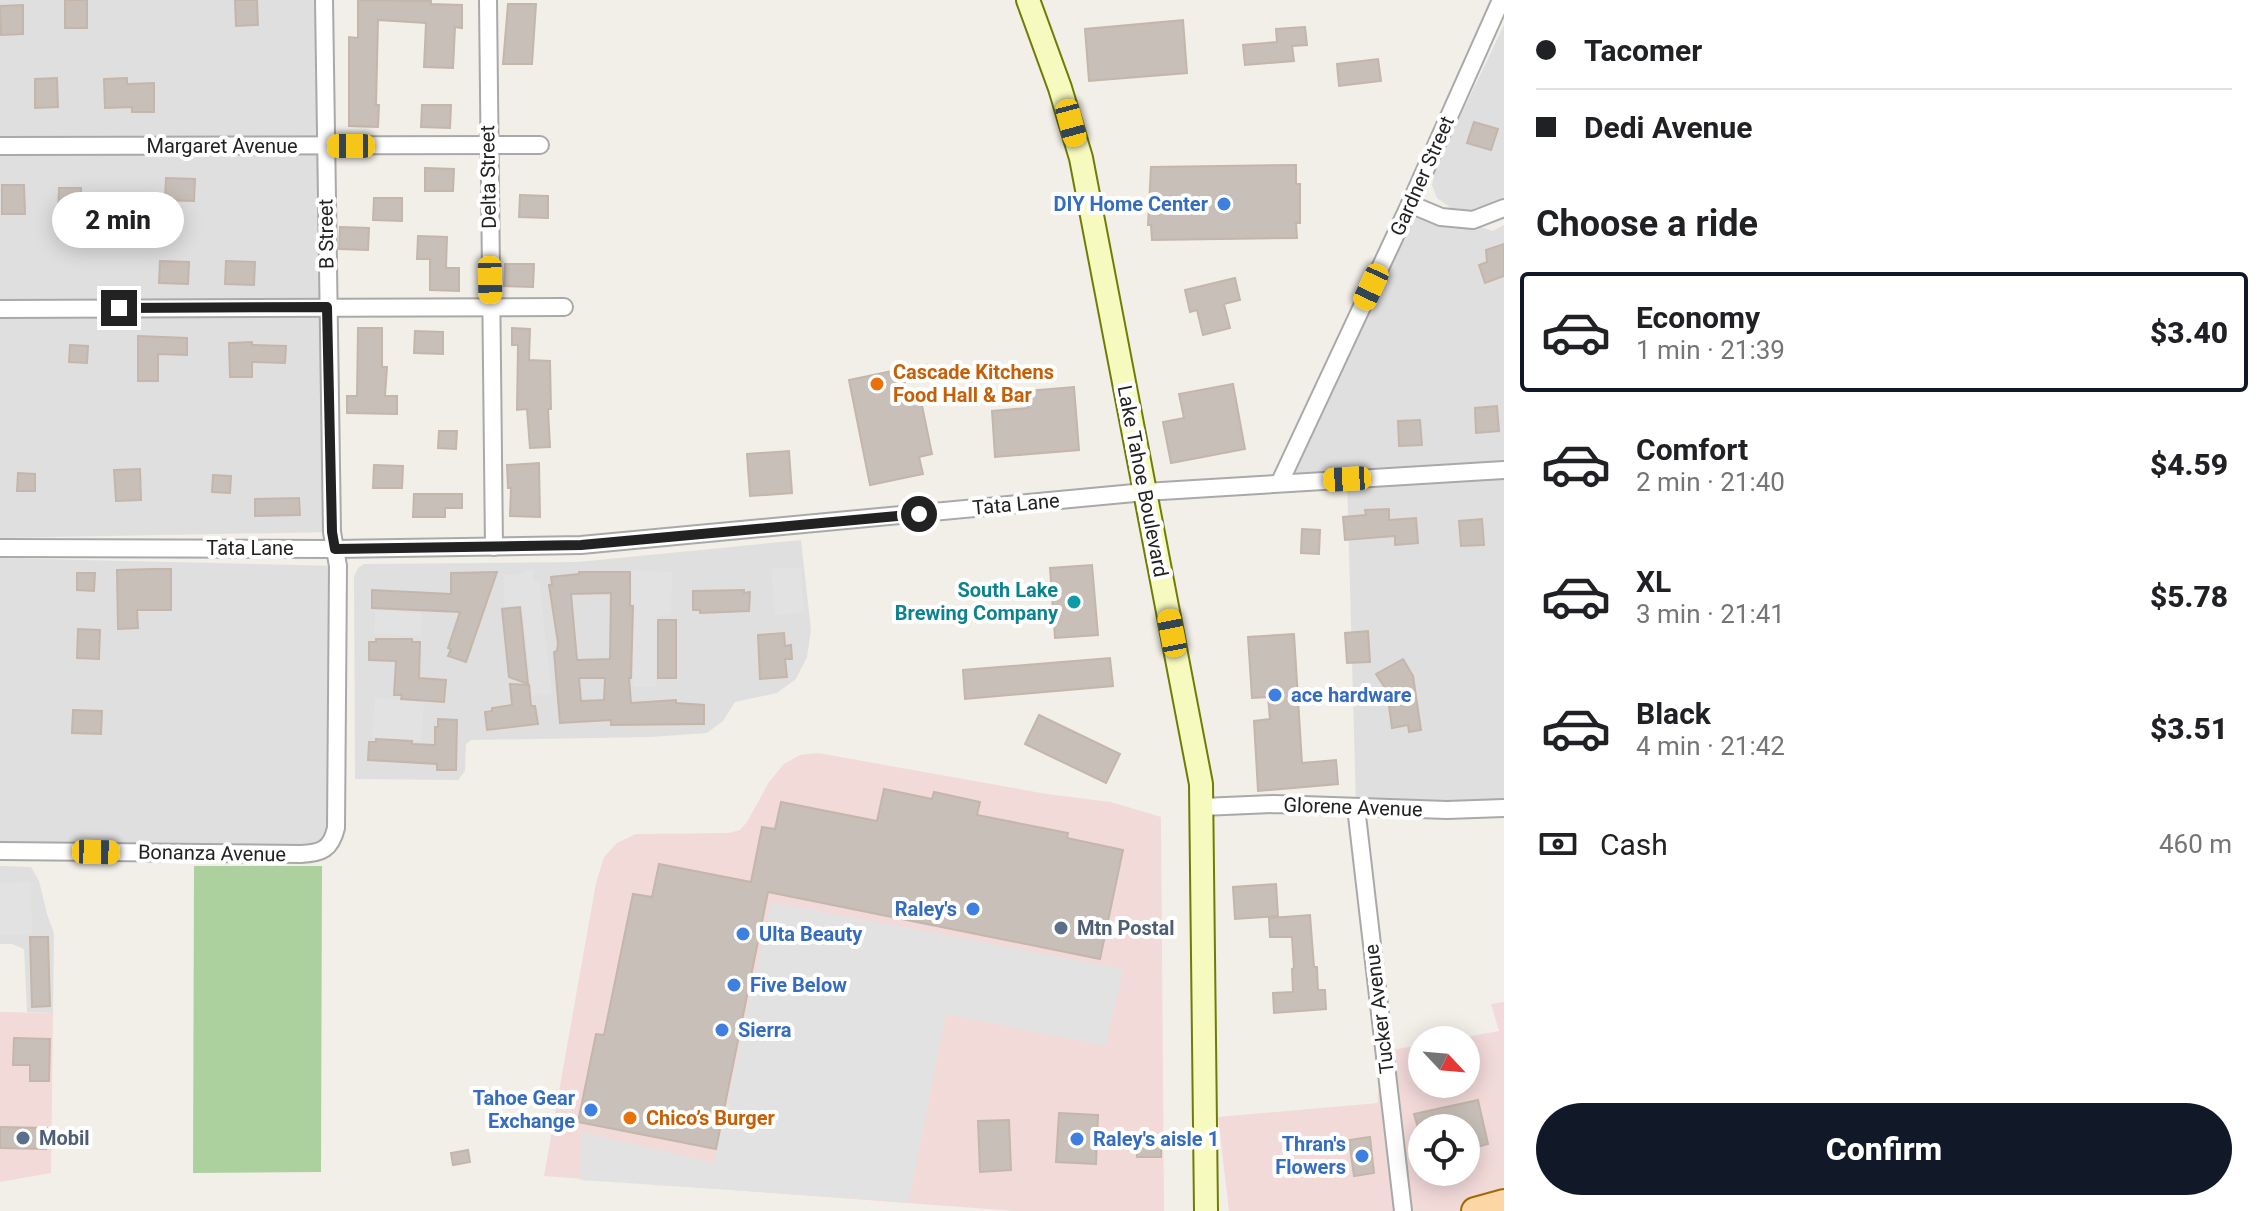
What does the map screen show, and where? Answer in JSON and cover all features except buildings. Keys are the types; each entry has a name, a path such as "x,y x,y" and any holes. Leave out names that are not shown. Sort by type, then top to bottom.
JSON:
{"main road":[{"name":"Lake Tahoe Boulevard","path":"1028,0 1081,158 1193,736 1202,807 1206,1211"},
{"path":"1475,1211 1504,1203"}],"street":[{"name":"B Street","path":"324,0 332,532 338,566 336,828 327,849"},
{"name":"Delta Street","path":"488,0 487,146 494,547"},
{"name":"Gardner Street","path":"1280,482 1501,0"},
{"name":"Margaret Avenue","path":"0,146 540,145"},
{"path":"1410,204 1441,217 1473,220 1504,208"},
{"path":"0,309 564,307"},
{"name":"Tata Lane","path":"0,548 335,549 581,545 1145,492 1504,470"},
{"name":"Glorene Avenue","path":"1202,807 1274,804 1447,810 1504,808"},
{"name":"Tucker Avenue","path":"1356,807 1403,1211"},
{"name":"Bonanza Avenue","path":"0,851 316,854 327,849"}],"shaded area":[{"path":"0,0 315,0 324,146 332,532 0,538"},
{"path":"1504,25 1504,198 1470,210 1451,208 1437,198 1432,185 1435,169"},
{"path":"1410,204 1493,231 1504,225 1504,807 1356,807 1347,479 1280,482"},
{"path":"801,540 811,630 807,657 796,679 777,693 735,702 723,721 707,733 471,740 466,744 465,771 458,780 355,779 354,576 364,564 578,562"},
{"path":"0,558 338,566 327,849 0,852"},
{"path":"801,567 804,612 775,615 771,569"},
{"path":"533,569 533,581 539,581 552,694 532,696 522,606 504,607 504,575"},
{"path":"631,570 672,572 671,615 657,616 656,687 633,687"},
{"path":"375,610 422,613 421,636 374,634"},
{"path":"375,698 424,702 421,741 372,737"},
{"path":"818,753 1047,794 1111,802 1161,817 1164,1211 1015,1211 544,1176 596,883 604,857 617,843 636,834 729,833 740,830 769,782 784,764 800,755"},
{"path":"0,866 31,867 39,881 54,933 53,1013 27,1012 24,949 12,944 0,944"},
{"path":"31,882 32,934 0,935 0,883"},
{"path":"771,902 1123,969 1106,1046 946,1014 909,1202 580,1180 581,1132 714,1163"},
{"path":"1504,1002 1504,1211 1229,1211 1218,1117 1378,1103 1378,1052 1408,1047 1408,1098 1480,1098 1480,1034 1499,1031 1491,1004"},
{"path":"0,1012 53,1013 51,1173 0,1182"}],"green space":[{"path":"194,866 322,866 321,1172 193,1173"}],"place":[{"name":"DIY Home Center","path":"1224,204"},
{"name":"Cascade Kitchens Food Hall & Bar","path":"877,384"},
{"name":"South Lake Brewing Company","path":"1074,602"},
{"name":"ace hardware","path":"1275,695"},
{"name":"Raley's","path":"973,909"},
{"name":"Mtn Postal","path":"1061,928"},
{"name":"Ulta Beauty","path":"743,934"},
{"name":"Five Below","path":"734,985"},
{"name":"Sierra","path":"722,1030"},
{"name":"Tahoe Gear Exchange","path":"591,1110"},
{"name":"Chico’s Burger","path":"630,1118"},
{"name":"Mobil","path":"23,1138"},
{"name":"Raley's aisle 1","path":"1077,1139"},
{"name":"Thran's Flowers","path":"1362,1156"}],"route":[{"path":"119,308 327,307 332,532 335,549 581,545 919,514"}]}
